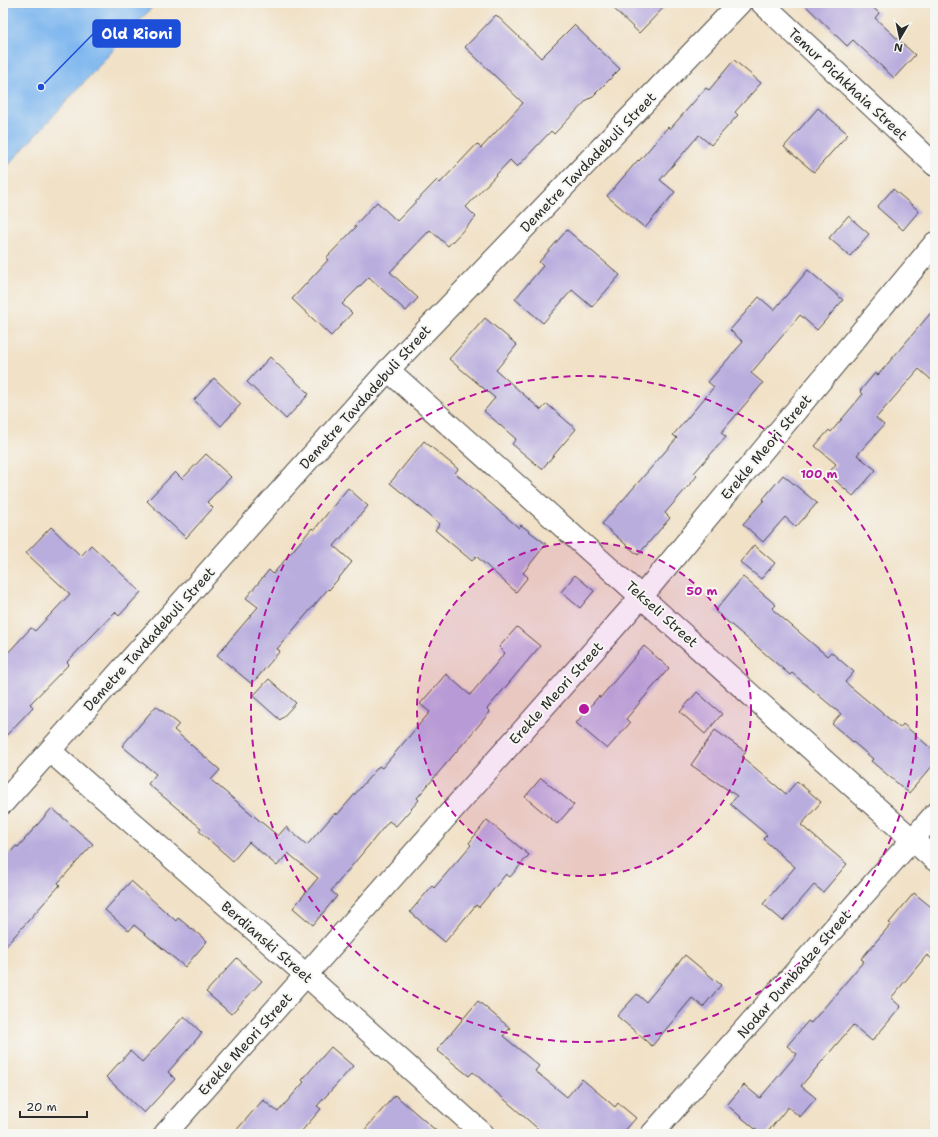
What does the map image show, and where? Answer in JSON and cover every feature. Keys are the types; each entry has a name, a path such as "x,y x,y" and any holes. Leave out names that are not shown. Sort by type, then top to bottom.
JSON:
{"street":[{"name":"Demetre Tavdadebuli Street","path":"3,803 388,370 740,3"},
{"name":"Temur Pichkhaia Street","path":"762,3 935,165"},
{"name":"Erekle Meori Street","path":"165,1134 642,596 935,243"},
{"name":"Tekseli Street","path":"388,370 935,860"},
{"name":"Berdianski Street","path":"50,751 483,1134"},
{"name":"Nodar Dumbadze Street","path":"652,1134 935,814"}],"water":[{"path":"3,3 156,3 3,171"}],"building":[{"path":"608,3 668,3 639,33"},
{"path":"803,3 868,3 879,13 875,18 915,55 894,78 853,40 847,46"},
{"path":"496,15 541,58 574,25 620,69 554,134 551,131 517,167 510,160 466,207 476,217 448,246 430,230 390,272 418,298 406,311 369,277 342,304 352,313 331,336 292,299 328,260 326,258 356,227 354,226 377,202 397,221 437,180 440,183 477,144 481,148 523,103 465,47"},
{"path":"734,60 761,83 735,112 738,115 711,145 699,135 660,180 675,192 645,228 607,196 668,127 670,129 706,88 709,90"},
{"path":"818,108 848,134 814,172 784,147"},
{"path":"893,189 919,211 903,230 877,207"},
{"path":"848,216 869,234 850,256 829,238"},
{"path":"567,230 620,275 592,307 572,290 543,323 515,299 543,266 539,262"},
{"path":"808,270 843,300 817,330 800,315 751,373 763,383 721,433 726,437 694,473 697,476 665,513 670,518 638,555 602,524 677,438 673,435 714,387 708,382 743,342 730,330 759,297 774,310"},
{"path":"935,308 935,383 919,369 876,418 884,425 857,455 876,470 853,496 828,474 836,464 815,446 829,430 831,432 863,394 860,391 875,373 878,375"},
{"path":"485,318 517,345 496,370 541,410 547,404 576,429 542,469 512,444 516,439 484,411 495,398 449,359"},
{"path":"270,357 309,394 286,419 247,382"},
{"path":"214,378 241,404 221,426 194,400"},
{"path":"424,441 458,469 455,473 519,528 521,525 546,544 523,573 528,577 516,592 476,556 472,561 435,530 440,524 390,483"},
{"path":"206,454 231,477 207,502 213,508 186,538 147,501 175,472 182,479"},
{"path":"783,475 817,503 796,527 785,517 763,542 743,524"},
{"path":"348,488 368,506 334,546 352,562 277,649 280,651 252,684 217,655 258,607 246,598 269,570 273,574 312,528 314,530"},
{"path":"51,527 81,556 91,545 141,592 119,616 115,612 67,662 69,664 30,704 33,707 3,739 3,658 31,628 35,631 70,594 26,553"},
{"path":"754,545 775,563 761,579 740,562"},
{"path":"575,575 594,591 580,608 561,592"},
{"path":"743,577 776,605 772,609 827,656 831,652 854,672 845,682 900,728 903,724 935,752 935,763 909,793 871,761 873,759 832,724 841,714 792,673 790,675 715,611"},
{"path":"517,627 540,646 487,709 490,712 417,798 419,800 396,826 389,821 331,891 337,896 313,925 293,908 318,878 288,853 277,866 249,842 233,861 199,831 201,828 148,784 156,774 122,746 156,706 179,724 174,730 220,770 211,780 278,836 286,827 307,845 335,813 337,815 379,766 382,768 430,712 420,704 446,674 470,695 505,653 499,647"},
{"path":"644,646 669,668 626,719 630,723 607,749 576,723 599,696 600,698"},
{"path":"269,679 296,703 280,720 253,696"},
{"path":"697,692 722,714 705,734 680,712"},
{"path":"715,730 746,752 742,757 786,794 797,781 821,802 801,825 847,864 823,892 814,885 783,921 763,904 795,867 763,839 767,835 730,804 737,796 691,765"},
{"path":"541,778 574,805 557,824 525,797"},
{"path":"52,808 93,844 58,883 60,885 3,949 3,861 16,846 18,847"},
{"path":"487,820 529,855 510,877 506,874 479,907 476,905 445,942 410,912 432,886 434,888 471,845 469,843"},
{"path":"131,881 176,921 178,918 207,941 185,967 134,925 129,931 105,910"},
{"path":"914,893 935,910 935,961 927,955 891,998 901,1007 872,1041 853,1025 801,1086 816,1098 800,1117 788,1107 766,1134 761,1134 727,1105 744,1085 760,1098 797,1054 787,1046 808,1021 811,1023 864,961 861,959 891,924 889,923"},
{"path":"685,955 721,985 703,1007 692,998 652,1046 617,1016 637,994 646,1002"},
{"path":"237,958 262,981 231,1014 206,992"},
{"path":"478,1001 510,1028 503,1036 539,1066 535,1071 567,1097 582,1079 615,1107 618,1103 636,1118 622,1134 544,1134 473,1072 469,1076 437,1050"},
{"path":"184,1016 202,1033 168,1072 175,1079 144,1113 106,1077 130,1051 142,1062"},
{"path":"331,1047 353,1066 317,1106 321,1109 299,1134 233,1134 263,1100 278,1112 304,1082 302,1080"},
{"path":"395,1095 440,1134 361,1134"}],"place":[{"name":"Old Rioni","path":"41,87"}]}
